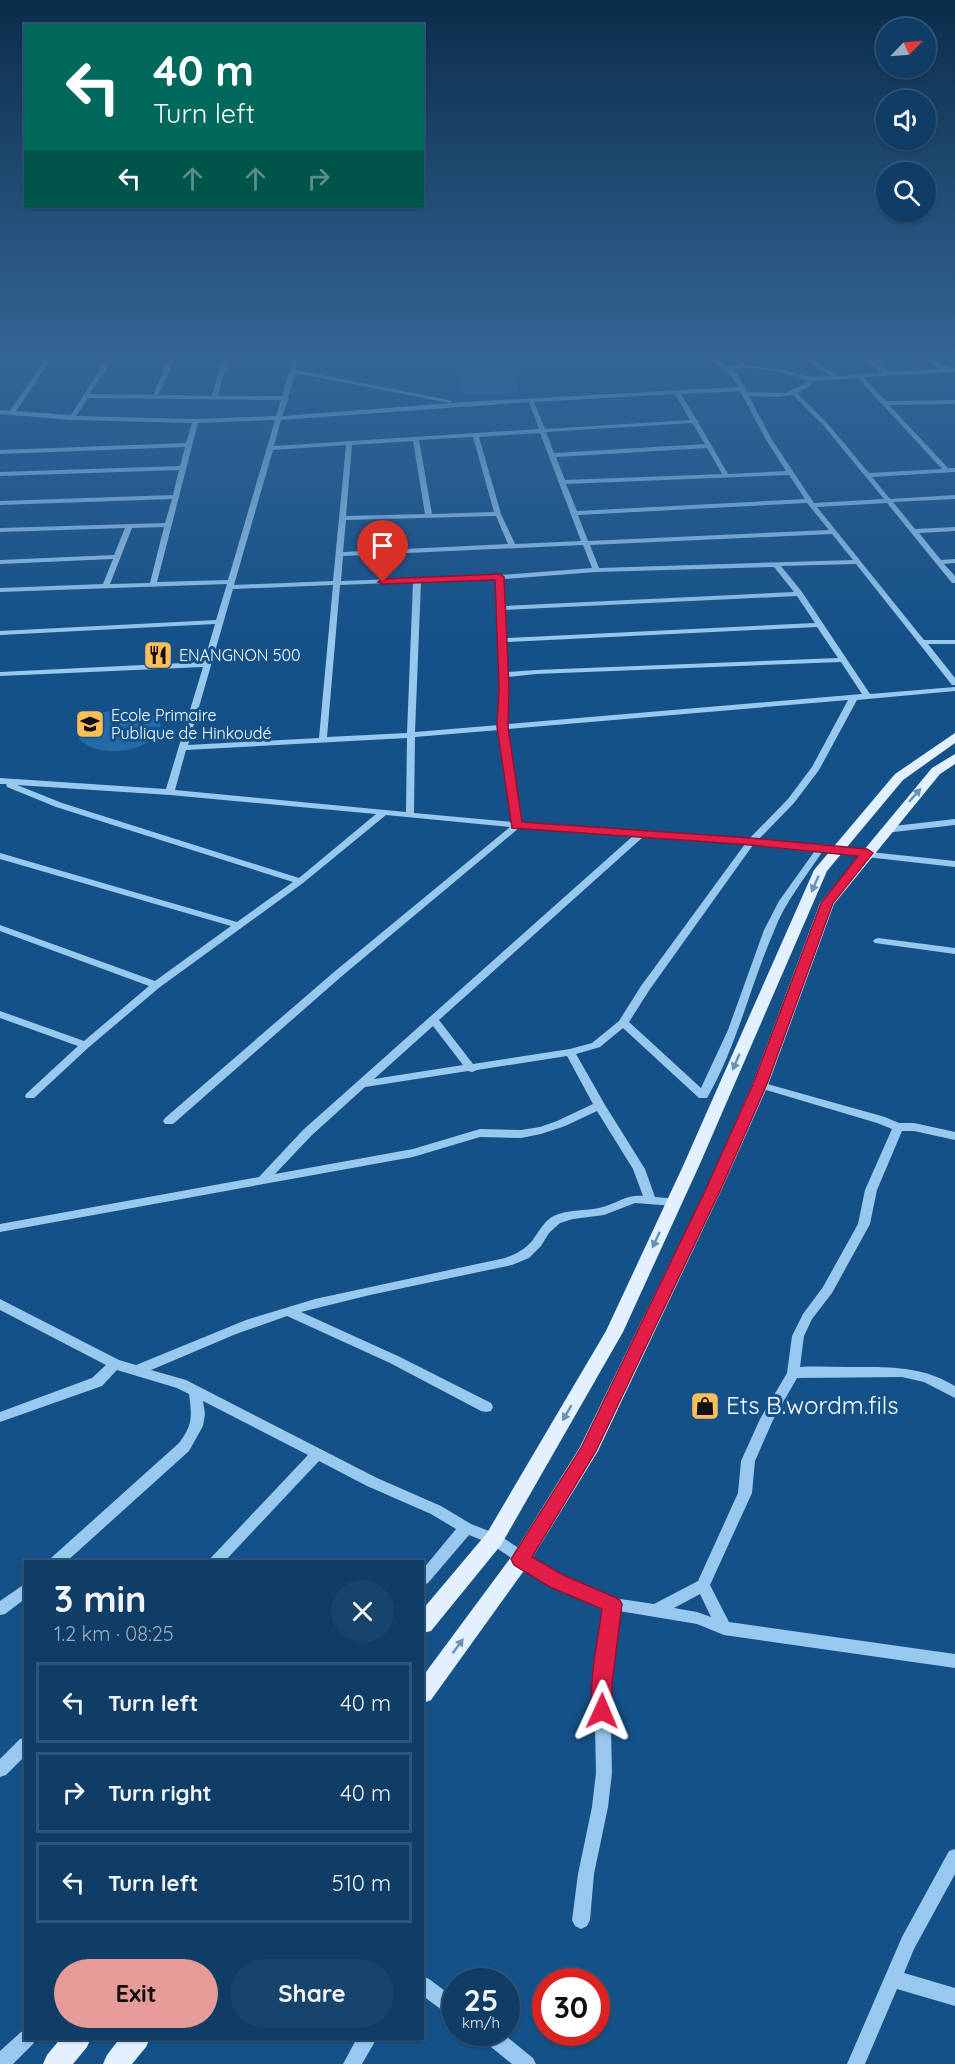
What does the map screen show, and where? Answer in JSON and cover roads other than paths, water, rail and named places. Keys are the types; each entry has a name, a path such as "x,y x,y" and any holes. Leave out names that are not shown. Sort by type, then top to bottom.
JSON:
{"main road":[{"path":"424,1623 494,1539 614,1332 821,870 899,777 955,737"},
{"path":"424,1692 521,1559 588,1451 710,1197 760,1084 827,903 936,771 955,758"},
{"path":"56,2064 76,2040"},
{"path":"116,2064 135,2040"}],"street":[{"path":"0,452 18,451"},
{"path":"153,585 187,451"},
{"path":"170,792 270,451"},
{"path":"323,740 348,451"},
{"path":"418,451 429,515"},
{"path":"481,451 498,513 512,546"},
{"path":"549,451 596,570"},
{"path":"551,455 616,451"},
{"path":"712,451 726,474"},
{"path":"777,451 789,473 811,503 955,683"},
{"path":"847,451 886,501 955,581"},
{"path":"927,451 933,459 951,471"},
{"path":"0,474 183,468"},
{"path":"867,475 951,471"},
{"path":"562,482 789,473"},
{"path":"0,503 176,497"},
{"path":"574,513 955,497"},
{"path":"342,518 498,513"},
{"path":"0,530 168,525"},
{"path":"106,586 129,526"},
{"path":"912,531 955,529"},
{"path":"340,554 834,532"},
{"path":"0,562 116,556"},
{"path":"939,562 955,561"},
{"path":"0,590 153,585 335,583 500,577 596,570 858,562"},
{"path":"776,565 799,594 867,696"},
{"path":"170,1120 338,974 516,825 503,727 504,675 500,577"},
{"path":"410,815 417,580"},
{"path":"500,608 799,594"},
{"path":"0,633 220,622"},
{"path":"502,640 819,625"},
{"path":"922,642 955,642"},
{"path":"504,675 528,672 843,660"},
{"path":"0,674 207,664"},
{"path":"183,748 411,735 955,689"},
{"path":"363,1084 570,1053 596,1045 623,1023 751,842 785,807 816,768 854,697"},
{"path":"0,781 170,792 516,825 751,842 955,864"},
{"path":"0,781 59,805 300,881"},
{"path":"30,1096 85,1045 156,985 300,881 384,812"},
{"path":"885,830 955,822"},
{"path":"263,1180 307,1133 640,835"},
{"path":"623,1023 703,1096 748,992 769,930 784,901 820,849"},
{"path":"0,856 237,925"},
{"path":"0,928 156,985"},
{"path":"878,941 955,951"},
{"path":"0,1014 85,1045"},
{"path":"433,1019 472,1069"},
{"path":"570,1053 639,1169 650,1200"},
{"path":"760,1084 898,1127 914,1126 955,1136"},
{"path":"0,1228 413,1153 479,1133 497,1130 517,1134 537,1133 599,1105"},
{"path":"657,1611 703,1585 745,1493 748,1461 767,1419 793,1373 798,1336 807,1317 828,1290 864,1224 871,1190 898,1127"},
{"path":"138,1370 236,1329 287,1311 389,1285 508,1262 525,1255 556,1220 572,1215 604,1211 634,1198 674,1202"},
{"path":"0,1304 116,1364 163,1377 195,1391 372,1482 436,1510 466,1528 494,1539 556,1581 612,1604 697,1618 724,1628 955,1661"},
{"path":"287,1311 395,1360 486,1407"},
{"path":"0,1417 97,1382 116,1364"},
{"path":"793,1373 901,1370 933,1378 955,1393"},
{"path":"58,1560 184,1447 196,1433 199,1421 195,1391"},
{"path":"216,1560 318,1454"},
{"path":"424,1578 466,1528"},
{"path":"703,1585 724,1628"},
{"path":"0,1610 24,1591"},
{"path":"581,1920 586,1874 600,1807 604,1773 602,1684 612,1604"},
{"path":"0,1770 24,1746"},
{"path":"856,2064 908,1943 955,1857"},
{"path":"894,1978 955,1997"},
{"path":"424,1986 442,1999"},
{"path":"0,2064 25,2040"},
{"path":"352,2064 367,2040"},
{"path":"504,2046 527,2064"}],"place":[{"name":"ENANGNON 500","path":"158,655"},
{"name":"Ecole Primaire Publique de Hinkoudé","path":"90,724"},
{"name":"Ets B.wordm.fils","path":"705,1406"}]}
